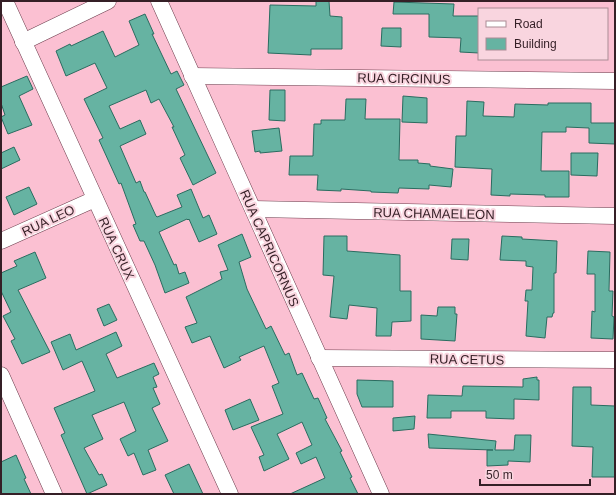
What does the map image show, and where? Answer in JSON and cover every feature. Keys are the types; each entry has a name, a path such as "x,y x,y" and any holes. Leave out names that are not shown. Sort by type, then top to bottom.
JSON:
{"street":[{"name":"RUA CRUX","path":"5,1 230,494"},
{"path":"23,42 108,1"},
{"name":"RUA CAPRICORNUS","path":"159,1 381,494"},
{"name":"RUA CIRCINUS","path":"192,76 615,81"},
{"name":"RUA LEO","path":"1,241 95,199"},
{"name":"RUA CHAMAELEON","path":"253,209 615,216"},
{"name":"RUA CETUS","path":"319,358 615,360"},
{"path":"1,375 54,494"}],"building":[{"path":"316,1 329,1 330,16 342,17 342,49 311,49 311,55 268,53 270,5 316,6"},
{"path":"394,2 454,4 453,16 478,16 478,53 460,52 461,38 429,37 429,14 393,14"},
{"path":"145,14 154,34 152,34 171,74 177,71 184,85 176,89 216,173 193,185 180,158 185,155 172,127 174,127 159,99 151,103 146,90 109,106 120,129 140,120 146,134 120,146 136,183 140,181 156,216 157,217 182,207 177,195 191,189 203,218 209,215 217,234 199,242 189,219 159,232 174,265 176,264 179,274 185,272 189,283 165,293 155,265 144,241 140,241 133,225 136,224 121,183 119,184 99,140 103,138 84,99 107,88 95,63 66,76 56,51 70,44 71,46 103,31 115,57 139,45 129,21"},
{"path":"382,28 401,28 401,47 381,46"},
{"path":"27,76 33,89 19,96 32,125 8,134 1,117 5,115 1,103 1,87"},
{"path":"270,90 285,90 285,121 269,120"},
{"path":"403,96 427,98 427,123 402,122"},
{"path":"346,99 366,99 365,119 400,119 399,160 418,160 418,163 453,169 451,187 429,185 429,189 399,188 398,193 341,189 341,191 317,190 318,175 289,175 290,156 313,156 314,124 321,124 321,120 345,120"},
{"path":"467,101 484,102 483,116 514,117 515,104 548,105 548,103 591,103 591,123 615,123 615,144 589,143 589,128 566,127 566,132 542,132 541,171 569,171 569,197 545,197 545,195 510,194 510,196 491,195 492,169 455,167 456,136 466,136"},
{"path":"279,128 282,151 255,152 252,131"},
{"path":"14,147 20,160 1,169 1,153"},
{"path":"571,153 598,153 597,176 571,175"},
{"path":"29,187 37,204 14,215 6,197"},
{"path":"242,234 251,257 239,262 247,289 266,329 271,326 285,355 289,353 297,375 302,373 314,399 318,398 327,418 325,419 342,451 340,452 358,494 290,494 325,478 316,457 301,464 296,453 312,445 302,422 277,434 289,459 264,471 259,457 264,455 251,427 283,414 272,386 279,383 264,346 239,357 241,360 224,368 210,336 192,343 185,327 197,323 186,297 222,279 220,272 228,270 218,245"},
{"path":"324,236 347,236 347,251 400,255 400,291 411,291 411,321 392,322 391,336 376,336 377,308 349,305 347,319 330,317 334,276 323,275"},
{"path":"502,236 557,241 556,273 554,273 554,313 552,317 547,317 545,338 526,336 528,301 525,301 526,290 532,290 533,267 526,266 526,261 500,260"},
{"path":"452,239 469,239 468,260 451,259"},
{"path":"588,251 610,252 609,291 613,291 613,339 591,338 592,311 595,312 595,274 587,274"},
{"path":"35,252 46,278 18,290 50,352 22,364 11,341 15,339 3,316 11,312 1,291 1,273 17,266 14,261"},
{"path":"109,304 117,320 104,326 97,309"},
{"path":"438,307 455,307 455,314 457,314 455,341 421,339 421,315 437,316"},
{"path":"116,332 122,346 106,354 117,378 154,363 159,374 153,377 157,387 153,388 160,404 152,408 168,441 148,450 156,470 143,475 134,453 128,456 120,439 136,431 124,402 92,415 103,439 84,448 99,475 102,474 107,485 87,494 61,435 65,433 54,408 95,391 82,361 63,370 51,342 70,334 76,350"},
{"path":"537,377 537,380 539,380 539,400 514,399 514,419 486,418 486,411 451,411 451,418 427,418 428,395 462,396 463,386 523,387 523,379"},
{"path":"357,380 393,381 393,407 362,407 357,394"},
{"path":"573,387 591,387 591,405 615,406 615,477 592,477 593,447 572,446"},
{"path":"250,399 259,420 233,430 225,410"},
{"path":"415,416 414,429 393,431 393,418"},
{"path":"428,434 496,441 495,450 514,450 515,435 531,435 530,462 508,461 508,465 487,466 487,450 493,450 429,448"},
{"path":"16,455 31,494 1,494 1,462"},
{"path":"189,464 203,494 174,494 165,475"}]}
